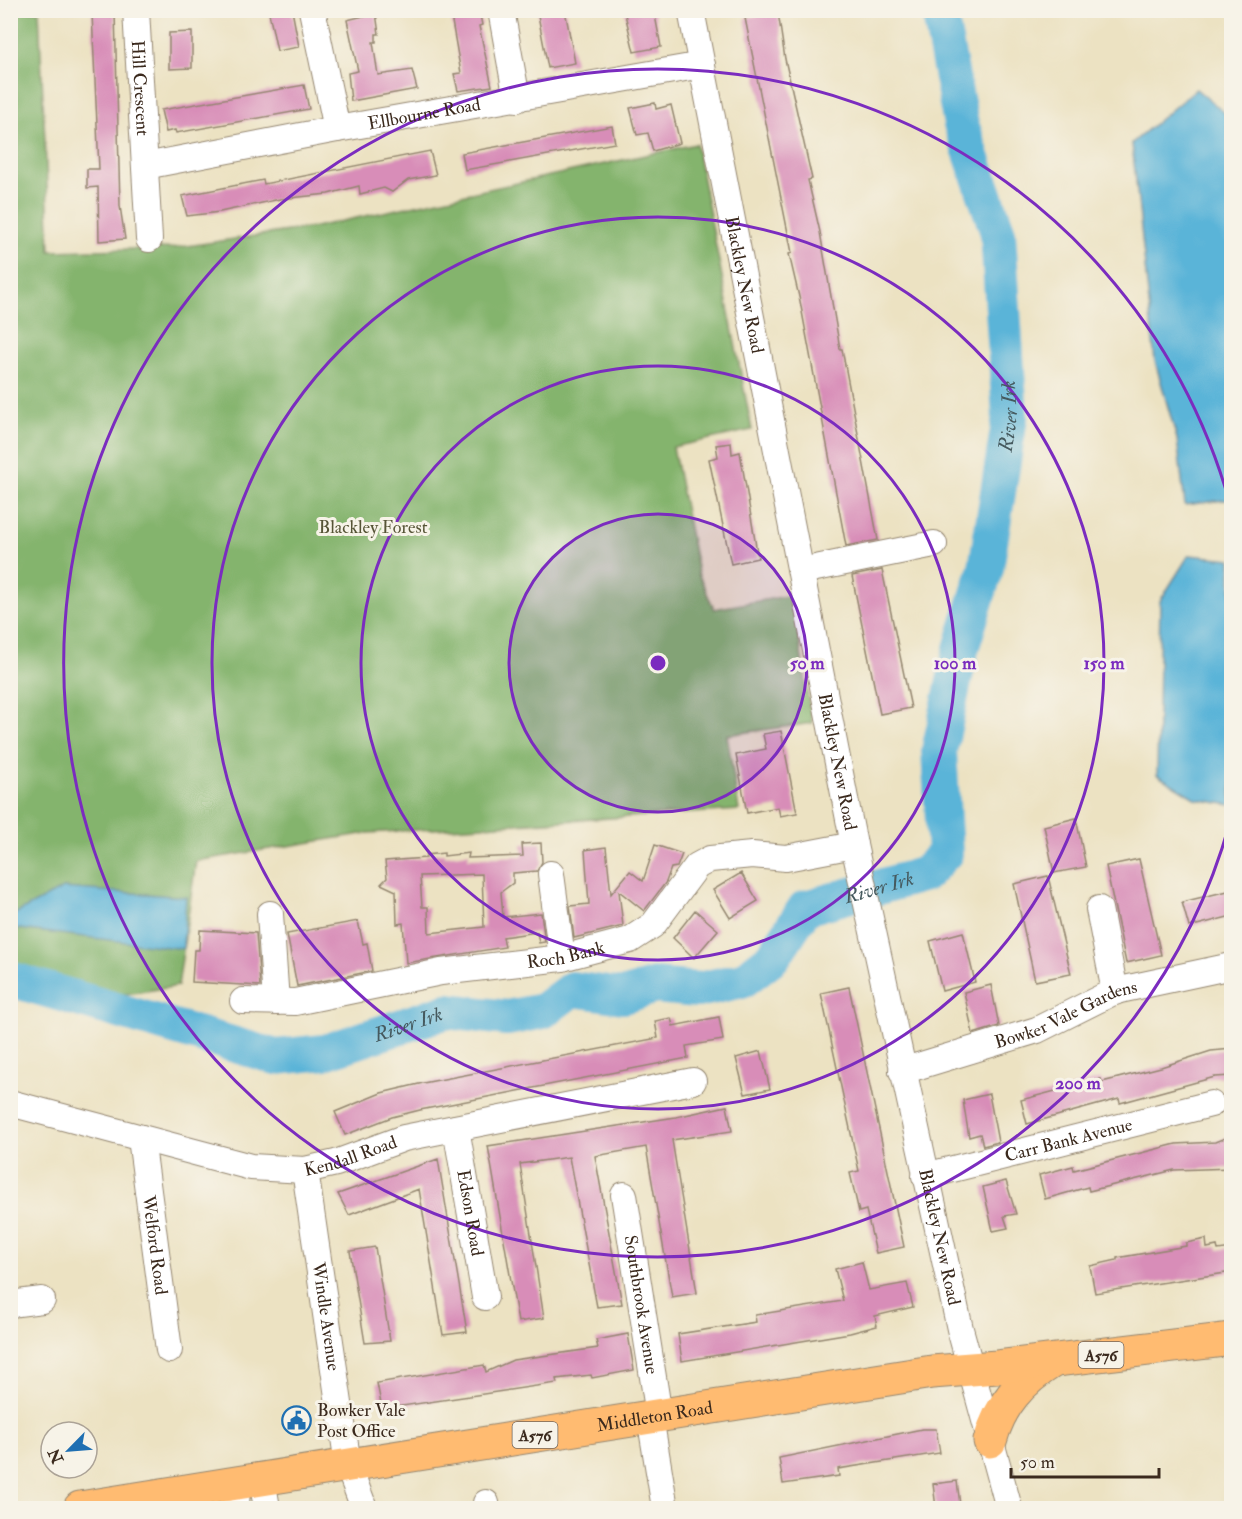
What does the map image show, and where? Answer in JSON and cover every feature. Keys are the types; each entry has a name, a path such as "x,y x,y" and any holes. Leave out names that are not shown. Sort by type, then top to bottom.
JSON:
{"highway":[{"name":"Middleton Road","path":"94,1507 250,1495 348,1465 932,1372 1232,1339"},
{"path":"990,1441 1000,1412 1008,1400 1027,1380 1053,1360"}],"street":[{"name":"Hill Crescent","path":"136,10 149,239"},
{"path":"312,10 337,129"},
{"path":"501,10 517,99"},
{"name":"Blackley New Road","path":"691,10 868,914 925,1176 971,1369 1009,1509"},
{"name":"Ellbourne Road","path":"145,166 337,129 702,65"},
{"path":"801,571 934,544"},
{"name":"Roch Bank","path":"243,1001 295,1002 441,972 562,958 630,940 653,925 697,866 710,859 752,855 786,858 854,845"},
{"path":"551,874 562,958"},
{"path":"1099,909 1115,992"},
{"path":"270,914 276,1002"},
{"name":"Bowker Vale Gardens","path":"902,1071 1037,1030 1115,992 1232,966"},
{"name":"Kendall Road","path":"10,1103 251,1167 305,1170 336,1163 404,1138 693,1081"},
{"name":"Carr Bank Avenue","path":"925,1176 1211,1104"},
{"name":"Edson Road","path":"456,1128 485,1297"},
{"name":"Welford Road","path":"141,1138 169,1350"},
{"name":"Windle Avenue","path":"305,1170 348,1465 364,1509"},
{"name":"Southbrook Avenue","path":"624,1196 665,1509"},
{"path":"10,1304 42,1300"}],"green space":[{"name":"Blackley Forest","path":"11,11 39,11 50,251 174,248 315,227 696,144 752,430 673,447 698,573 714,609 792,595 812,723 727,735 739,810 368,833 196,861 178,986 113,996 11,968"}],"water":[{"path":"1196,89 1231,118 1232,499 1185,505 1177,439 1155,361 1132,143"},
{"path":"1189,555 1231,559 1231,805 1196,799 1157,775 1160,601"},
{"path":"63,888 186,897 183,949 11,928 11,916"}],"building":[{"path":"292,10 299,47 277,51 269,13"},
{"path":"450,10 479,10 482,25 479,26 492,86 458,91 454,74 461,73"},
{"path":"537,10 565,10 575,63 548,68"},
{"path":"624,10 654,10 661,47 634,52"},
{"path":"115,12 120,206 125,239 99,241 98,187 87,188 87,169 99,169 92,13"},
{"path":"778,12 785,59 812,179 808,180 820,232 840,349 842,349 878,540 846,546 789,254 792,253 745,18"},
{"path":"376,13 379,34 376,34 376,42 373,42 378,75 412,70 417,89 351,101 348,73 358,71 347,20"},
{"path":"192,32 192,68 169,69 169,33"},
{"path":"304,85 309,109 176,133 175,130 166,132 161,110"},
{"path":"655,103 656,109 671,105 680,143 653,151 648,133 637,135 630,108"},
{"path":"612,126 615,143 465,170 462,153"},
{"path":"430,151 436,175 408,180 392,192 384,188 360,194 359,186 328,194 280,199 220,212 187,216 182,196 263,180 264,184"},
{"path":"731,443 732,454 740,452 758,558 731,564 709,459 718,457 716,445"},
{"path":"882,570 911,708 880,714 852,576"},
{"path":"781,731 797,813 780,816 778,807 747,813 736,755 766,749 763,734"},
{"path":"1076,818 1086,867 1054,873 1044,826"},
{"path":"541,843 542,862 537,871 513,873 513,883 501,892 503,917 541,913 545,942 539,943 537,932 503,937 505,947 406,963 403,923 397,924 396,891 381,884 387,878 385,861 426,858 426,855 444,853 444,856 469,853 468,858 523,856 522,844","holes":["482,874 484,927 429,933 428,907 422,907 420,876"]},
{"path":"655,845 682,854 677,867 671,868 666,882 644,911 619,891 623,926 574,938 570,906 589,904 585,850 606,847 611,894 630,871 643,881"},
{"path":"1139,859 1161,955 1126,963 1106,866"},
{"path":"741,873 758,901 730,918 713,890"},
{"path":"1048,876 1071,974 1035,981 1014,884"},
{"path":"1232,890 1232,916 1189,927 1182,902"},
{"path":"695,910 718,930 694,958 673,938"},
{"path":"358,921 363,944 367,943 372,971 297,986 287,934"},
{"path":"200,930 256,933 260,986 192,982 194,950 199,950"},
{"path":"963,932 975,982 942,991 930,941"},
{"path":"991,985 999,1026 973,1034 964,992"},
{"path":"849,987 904,1247 876,1253 866,1210 859,1212 850,1173 859,1171 821,993"},
{"path":"719,1017 723,1040 686,1046 688,1058 420,1110 392,1117 345,1135 335,1112 381,1093 423,1083 658,1038 655,1021 671,1018 673,1026"},
{"path":"1232,1049 1232,1076 1215,1077 1120,1103 1119,1099 1027,1124 1021,1100 1101,1079 1102,1082 1161,1067 1211,1051"},
{"path":"761,1051 770,1089 745,1094 736,1058"},
{"path":"989,1094 998,1142 983,1146 980,1134 969,1137 963,1100"},
{"path":"727,1106 732,1131 672,1140 697,1293 672,1297 646,1147 595,1156 622,1304 597,1307 569,1157 520,1164 544,1318 518,1322 488,1146 676,1117"},
{"path":"1232,1135 1232,1168 1174,1170 1089,1191 1088,1187 1045,1199 1039,1175 1073,1166 1074,1170 1176,1144 1215,1142"},
{"path":"438,1159 467,1332 443,1335 419,1189 349,1215 338,1194"},
{"path":"1006,1181 1016,1214 1004,1216 1008,1228 993,1231 983,1187"},
{"path":"1206,1239 1207,1248 1217,1246 1218,1250 1232,1248 1232,1272 1095,1293 1090,1266 1117,1260 1117,1258 1186,1246 1186,1243"},
{"path":"375,1247 390,1341 365,1343 350,1251"},
{"path":"862,1262 869,1290 907,1283 913,1307 875,1316 877,1326 850,1333 682,1361 678,1334 756,1322 755,1315 843,1301 835,1269"},
{"path":"628,1334 634,1370 592,1378 591,1375 556,1379 557,1383 382,1409 377,1383 484,1365 486,1372 513,1360 598,1348 596,1340"},
{"path":"922,1429 936,1429 940,1453 838,1469 839,1476 783,1484 779,1458"},
{"path":"957,1481 960,1505 936,1508 933,1484"}],"waterway":[{"name":"River Irk","path":"10,979 276,1057 325,1052 447,1011 507,1018 543,1011 572,989 623,996 655,986 698,990 743,980 773,957 805,908 925,874 945,853 939,751 961,649 986,568 1010,417 998,233 961,124 939,10"}],"place":[{"name":"Bowker Vale Post Office","path":"296,1420"}]}
